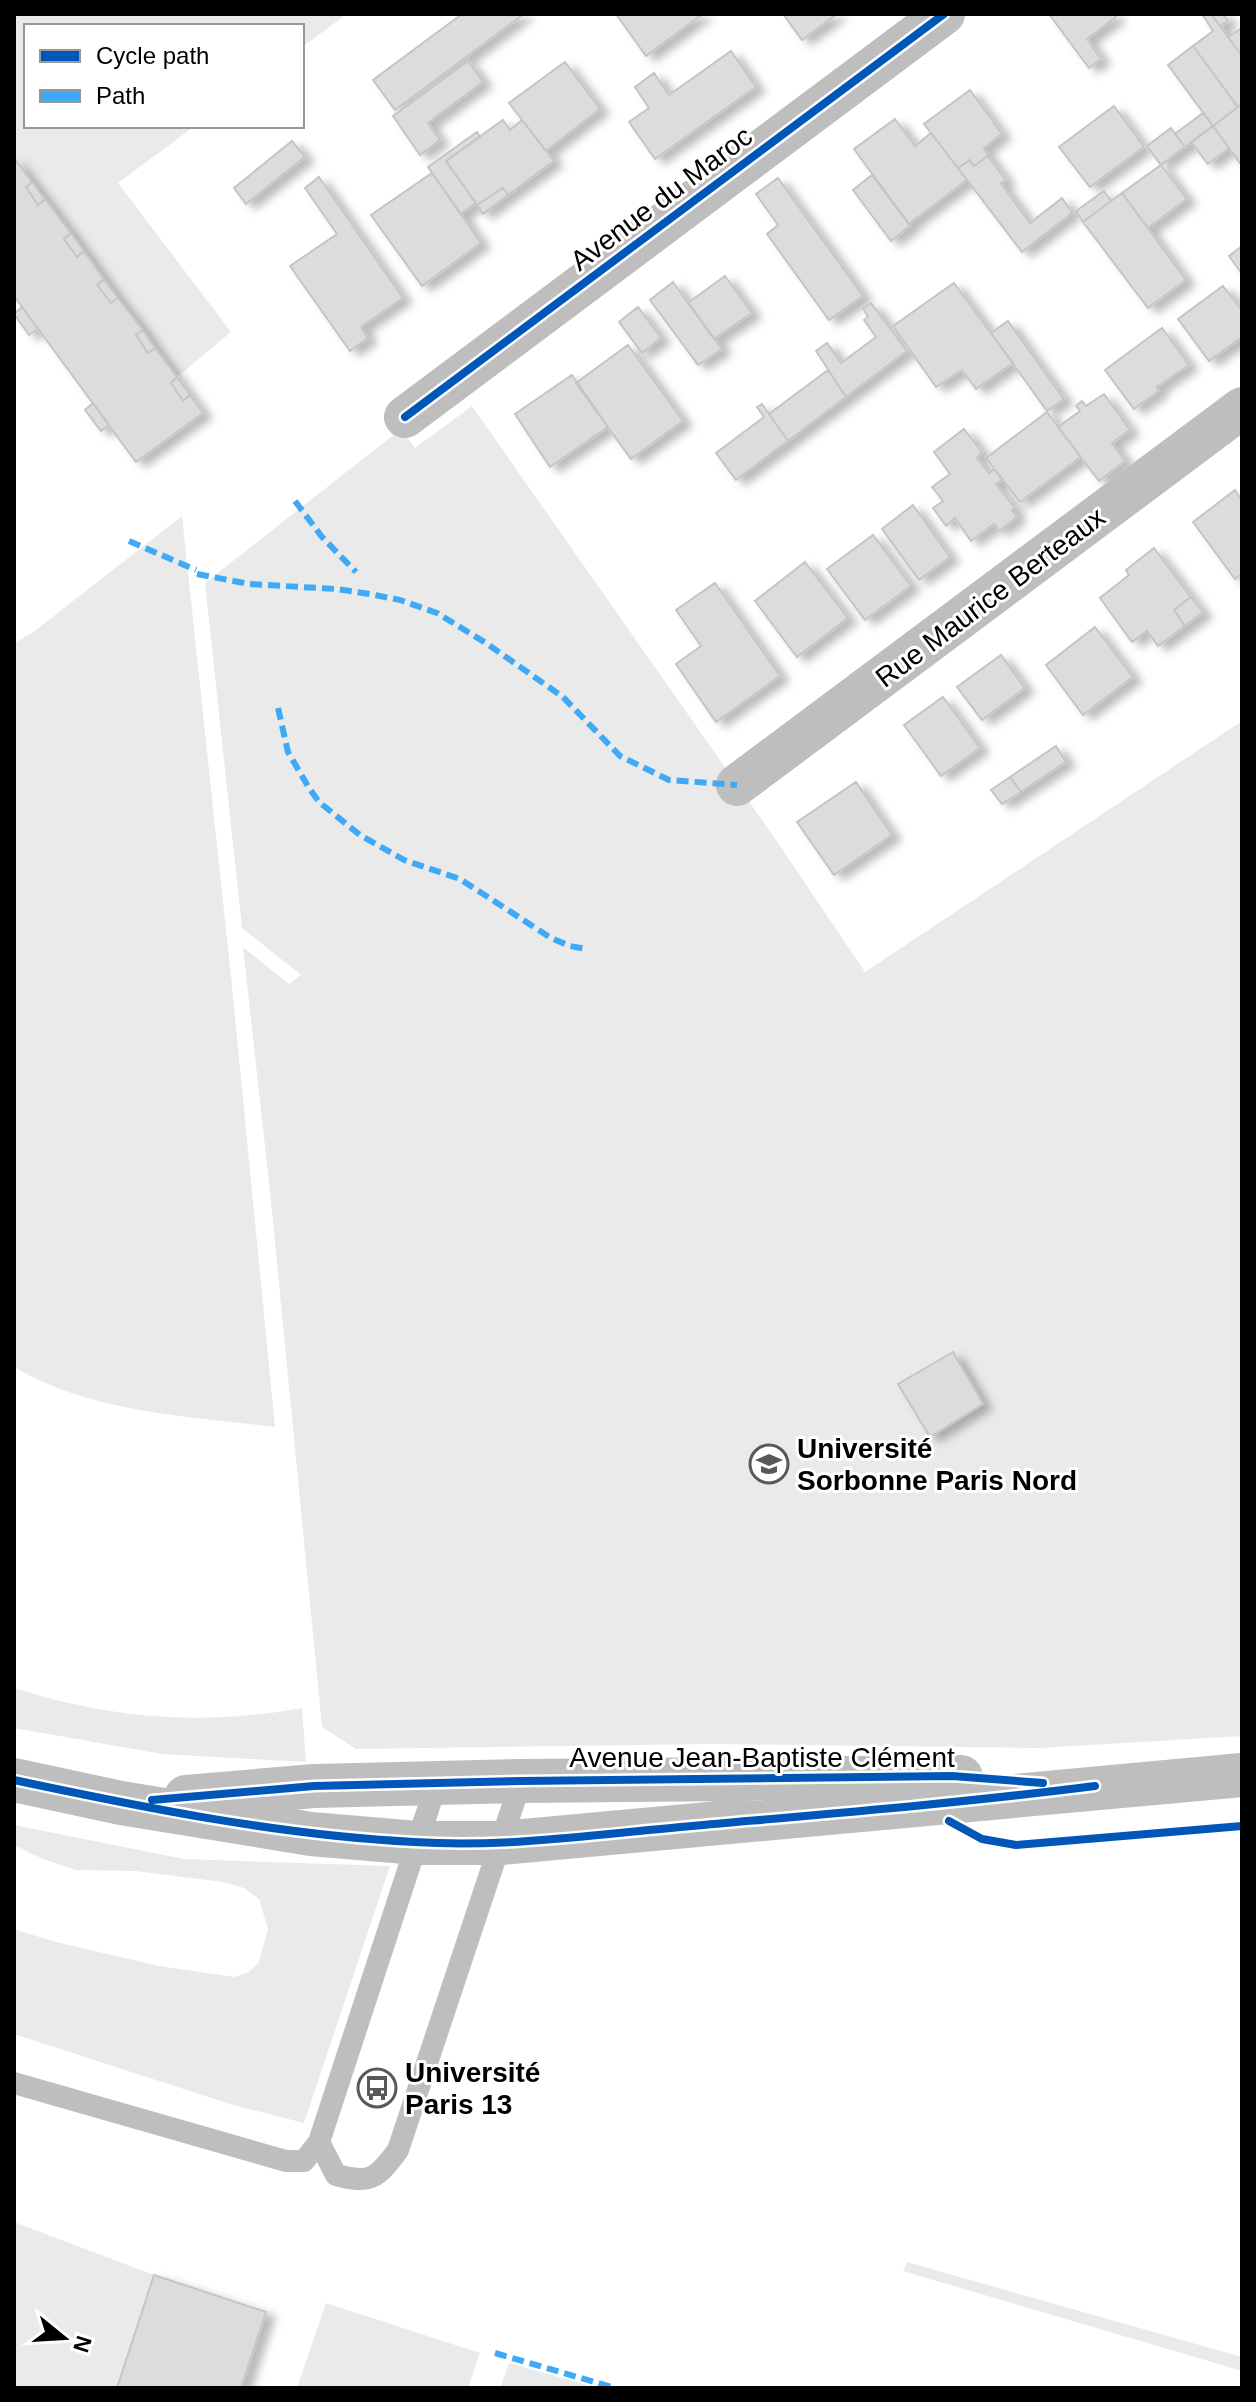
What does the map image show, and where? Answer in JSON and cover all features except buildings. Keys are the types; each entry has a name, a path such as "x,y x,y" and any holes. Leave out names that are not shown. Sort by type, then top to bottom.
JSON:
{"street":[{"name":"Avenue du Maroc","path":"405,417 944,14"},
{"name":"Rue Maurice Berteaux","path":"737,785 1242,408"},
{"name":"Avenue Jean-Baptiste Clément","path":"14,1780 121,1803 311,1834 417,1843 501,1843 951,1803 1095,1786 1242,1775"},
{"name":"Avenue Jean-Baptiste Clément","path":"121,1803 314,1786 521,1781 952,1776 1095,1786"}],"lane":[{"path":"319,2142 336,2175 360,2181 383,2171 398,2150 521,1781"},
{"path":"14,2083 286,2161 304,2161 319,2142 436,1785"}],"shaded area":[{"path":"14,14 347,14 304,46 304,24 24,24 24,128 192,128 118,183 231,332 177,377 14,158"},
{"name":"Université Sorbonne Paris Nord","path":"472,406 865,972 1242,721 1242,1736 1039,1748 712,1744 356,1749 322,1727 243,947 289,984 301,975 242,928 205,583 401,429 415,448"},
{"path":"182,516 275,1427 174,1415 108,1403 75,1394 14,1367 14,643 32,633"},
{"path":"14,1688 86,1707 157,1716 228,1717 302,1708 306,1762 162,1754 14,1728"},
{"path":"14,1825 184,1859 390,1866 304,2123 233,2105 14,2034 14,1929 159,1966 234,1977 249,1972 259,1962 268,1929 259,1899 244,1888 223,1882 135,1871 76,1870 14,1845"},
{"path":"14,2222 154,2275 117,2388 14,2388"},
{"path":"907,2262 1242,2357 1242,2371 903,2271"},
{"path":"326,2303 480,2353 468,2388 297,2388"},
{"path":"509,2363 598,2388 500,2388"}],"marked path":[{"path":"295,501 322,537 356,572"},
{"path":"129,541 196,570"},
{"path":"197,574 249,584 370,594 400,600 437,613 563,697 620,756 669,780 737,785"},
{"path":"278,708 288,752 309,788 319,802 360,835 404,860 460,879 551,938 587,949"},
{"path":"495,2353 615,2388"}],"cycle path":[{"path":"405,417 944,14"},
{"path":"152,1800 314,1786 521,1781 952,1776 1043,1783"},
{"path":"14,1780 263,1827 449,1843 553,1839 1095,1786"},
{"path":"949,1821 982,1839 1016,1845 1242,1826"}],"place":[{"name":"Université Sorbonne Paris Nord","path":"769,1464"},
{"name":"Université Paris 13","path":"377,2088"}]}
